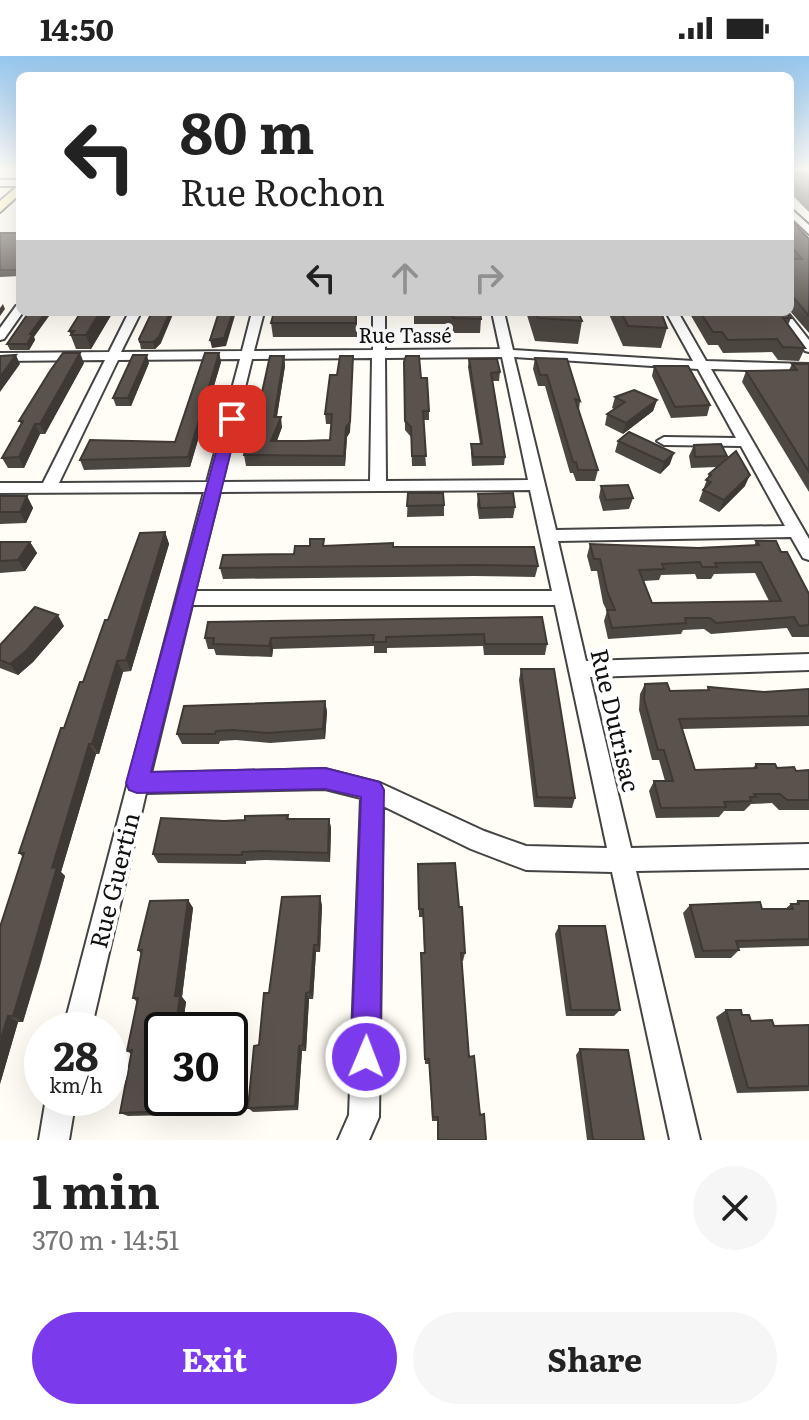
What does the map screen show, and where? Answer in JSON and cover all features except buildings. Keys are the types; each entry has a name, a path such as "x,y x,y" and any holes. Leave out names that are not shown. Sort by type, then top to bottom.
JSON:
{"street":[{"path":"0,336 16,314"},
{"path":"49,487 133,316"},
{"name":"Rue Guertin","path":"81,1012 257,316"},
{"path":"378,484 379,316"},
{"name":"Rue Dutrisac","path":"499,316 685,1140"},
{"path":"674,316 809,554"},
{"path":"784,316 809,348"},
{"name":"Rue Tassé","path":"0,357 507,353 809,368"},
{"path":"664,441 746,442"},
{"path":"0,488 537,485"},
{"path":"547,536 796,531"},
{"path":"184,598 563,598"},
{"path":"579,669 809,662"},
{"path":"137,783 325,779 372,790 479,841 526,858 622,860 809,856"},
{"path":"353,1140 364,1117 372,790"},
{"path":"54,1140 58,1116"}],"route":[{"path":"232,419 137,783 325,779 372,790 366,1057"}]}
